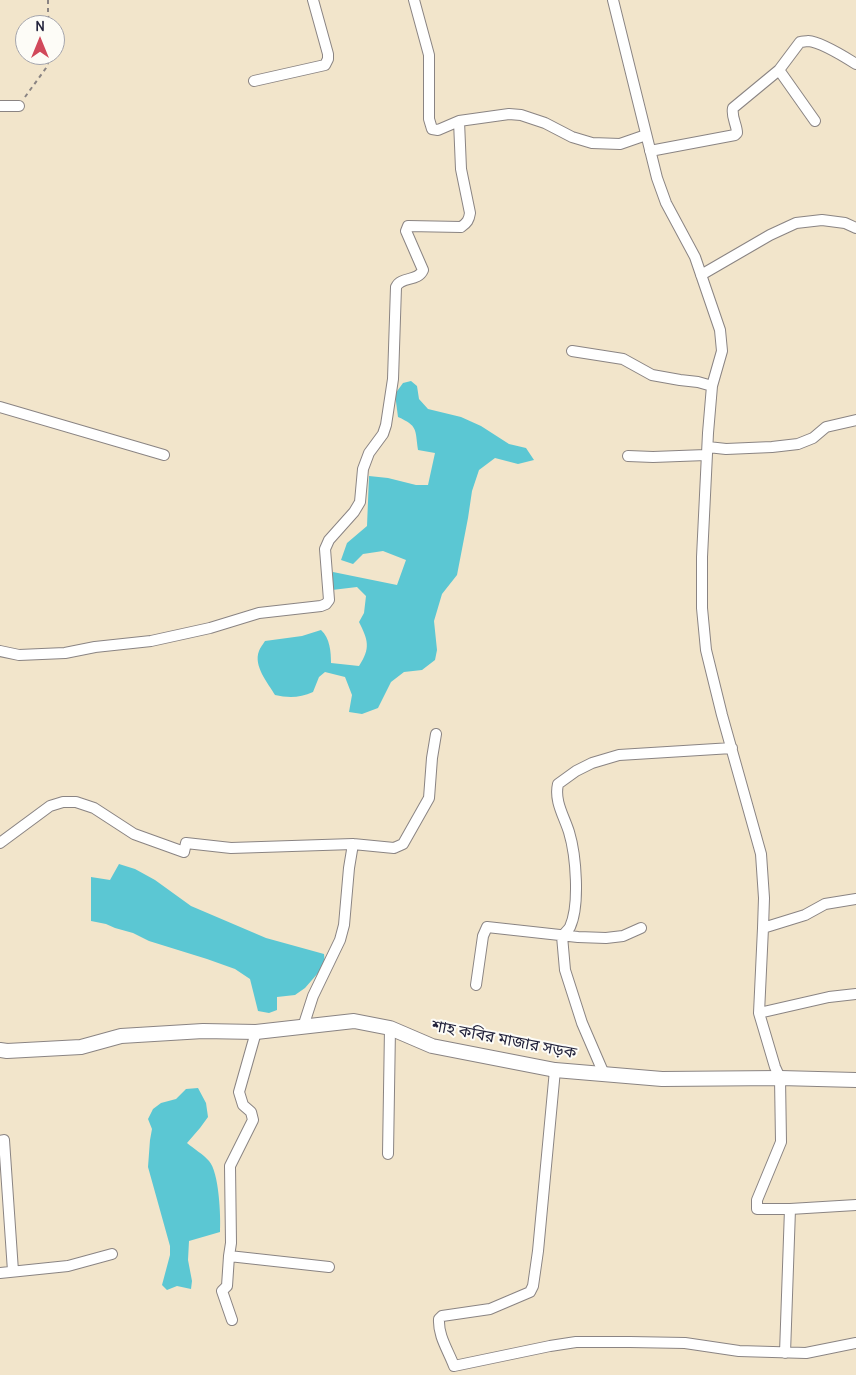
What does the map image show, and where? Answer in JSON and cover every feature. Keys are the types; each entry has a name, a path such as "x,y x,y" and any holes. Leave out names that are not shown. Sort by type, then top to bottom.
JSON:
{"street":[{"path":"254,81 325,64 328,54 313,0"},
{"path":"414,0 429,55 429,119 432,129 438,130 459,121 509,114 545,123 592,143 620,144 646,135"},
{"path":"613,0 657,178 666,203 695,257 720,330 722,344 722,351 712,386 707,451 702,557 702,608 706,650 761,854 764,898 760,1013 775,1067 780,1078 781,1142 757,1200 757,1209 856,1205"},
{"path":"650,151 735,135 737,129 732,112 733,108 779,70 800,42 807,41 818,44 841,54 856,64"},
{"path":"779,70 815,121"},
{"path":"0,106 19,106"},
{"path":"0,651 19,655 65,653 95,647 151,641 210,628 259,613 326,604 329,600 326,549 329,540 354,512 360,502 363,469 369,453 383,434 386,425 392,379 396,287 401,281 419,276 423,270 406,231 407,228 408,226 461,226 466,224 469,219 470,213 461,169 459,121"},
{"path":"701,275 770,235 796,223 822,220 846,223 856,228"},
{"path":"572,351 623,359 652,375 712,386"},
{"path":"0,407 164,455"},
{"path":"628,456 653,457 798,444 812,438 826,427 856,420"},
{"path":"0,843 50,806 63,802 76,802 94,808 134,834 184,852 186,843 231,848 353,844 394,848 403,844 430,798 432,758 436,734"},
{"path":"562,936 569,929 574,913 575,875 569,832 558,801 558,784 576,771 592,763 619,755 732,748"},
{"path":"303,1027 314,996 340,940 344,925 353,844"},
{"path":"763,928 805,915 825,904 856,900"},
{"path":"476,985 483,936 487,927 562,936 606,938 623,936 640,928"},
{"path":"562,936 565,970 582,1023 604,1074"},
{"path":"760,1013 829,997 856,994"},
{"name":"শাহ কবির মাজার সড়ক","path":"0,1050 81,1047 121,1036 203,1031 256,1032 354,1021 390,1028 432,1046 555,1070 662,1079 780,1078 856,1080"},
{"path":"388,1154 390,1028"},
{"path":"232,1320 222,1291 227,1286 231,1243 230,1166 252,1120 251,1112 243,1105 239,1092 256,1032"},
{"path":"555,1070 533,1286 530,1292 490,1309 442,1316 439,1319 440,1335 456,1370 550,1346 576,1342 685,1343 740,1351 785,1353 806,1353 856,1343"},
{"path":"0,1141 4,1140 13,1272"},
{"path":"785,1353 790,1208"},
{"path":"0,1273 68,1266 112,1254"},
{"path":"229,1256 329,1267"}],"path":[{"path":"48,0 48,15"},
{"path":"19,106 47,65"}],"water":[{"path":"411,381 417,386 419,399 428,409 461,417 481,426 509,444 526,448 534,460 518,464 495,458 479,470 472,491 457,575 442,594 434,621 437,650 435,660 422,670 404,672 391,682 378,708 362,714 349,712 352,695 345,677 325,672 319,677 313,692 294,697 275,695 262,674 258,663 259,651 265,641 302,636 321,630 328,641 331,663 359,666 363,660 367,644 359,622 364,613 366,596 357,587 332,590 333,572 397,585 406,560 383,551 363,554 353,564 341,560 347,543 367,526 369,476 388,478 416,485 428,485 435,453 418,450 414,429 409,423 398,417 395,394 403,383"},
{"path":"119,864 135,869 155,880 191,906 266,938 324,954 325,965 305,988 295,995 277,997 277,1010 269,1013 258,1011 250,979 235,969 149,941 133,933 106,924 91,921 91,877 110,880"},
{"path":"198,1088 206,1103 208,1117 187,1143 207,1158 215,1174 219,1195 220,1232 189,1241 188,1260 192,1281 191,1289 177,1286 167,1290 162,1285 170,1255 170,1246 148,1167 152,1129 148,1119 153,1109 161,1103 176,1099 186,1089"}]}
